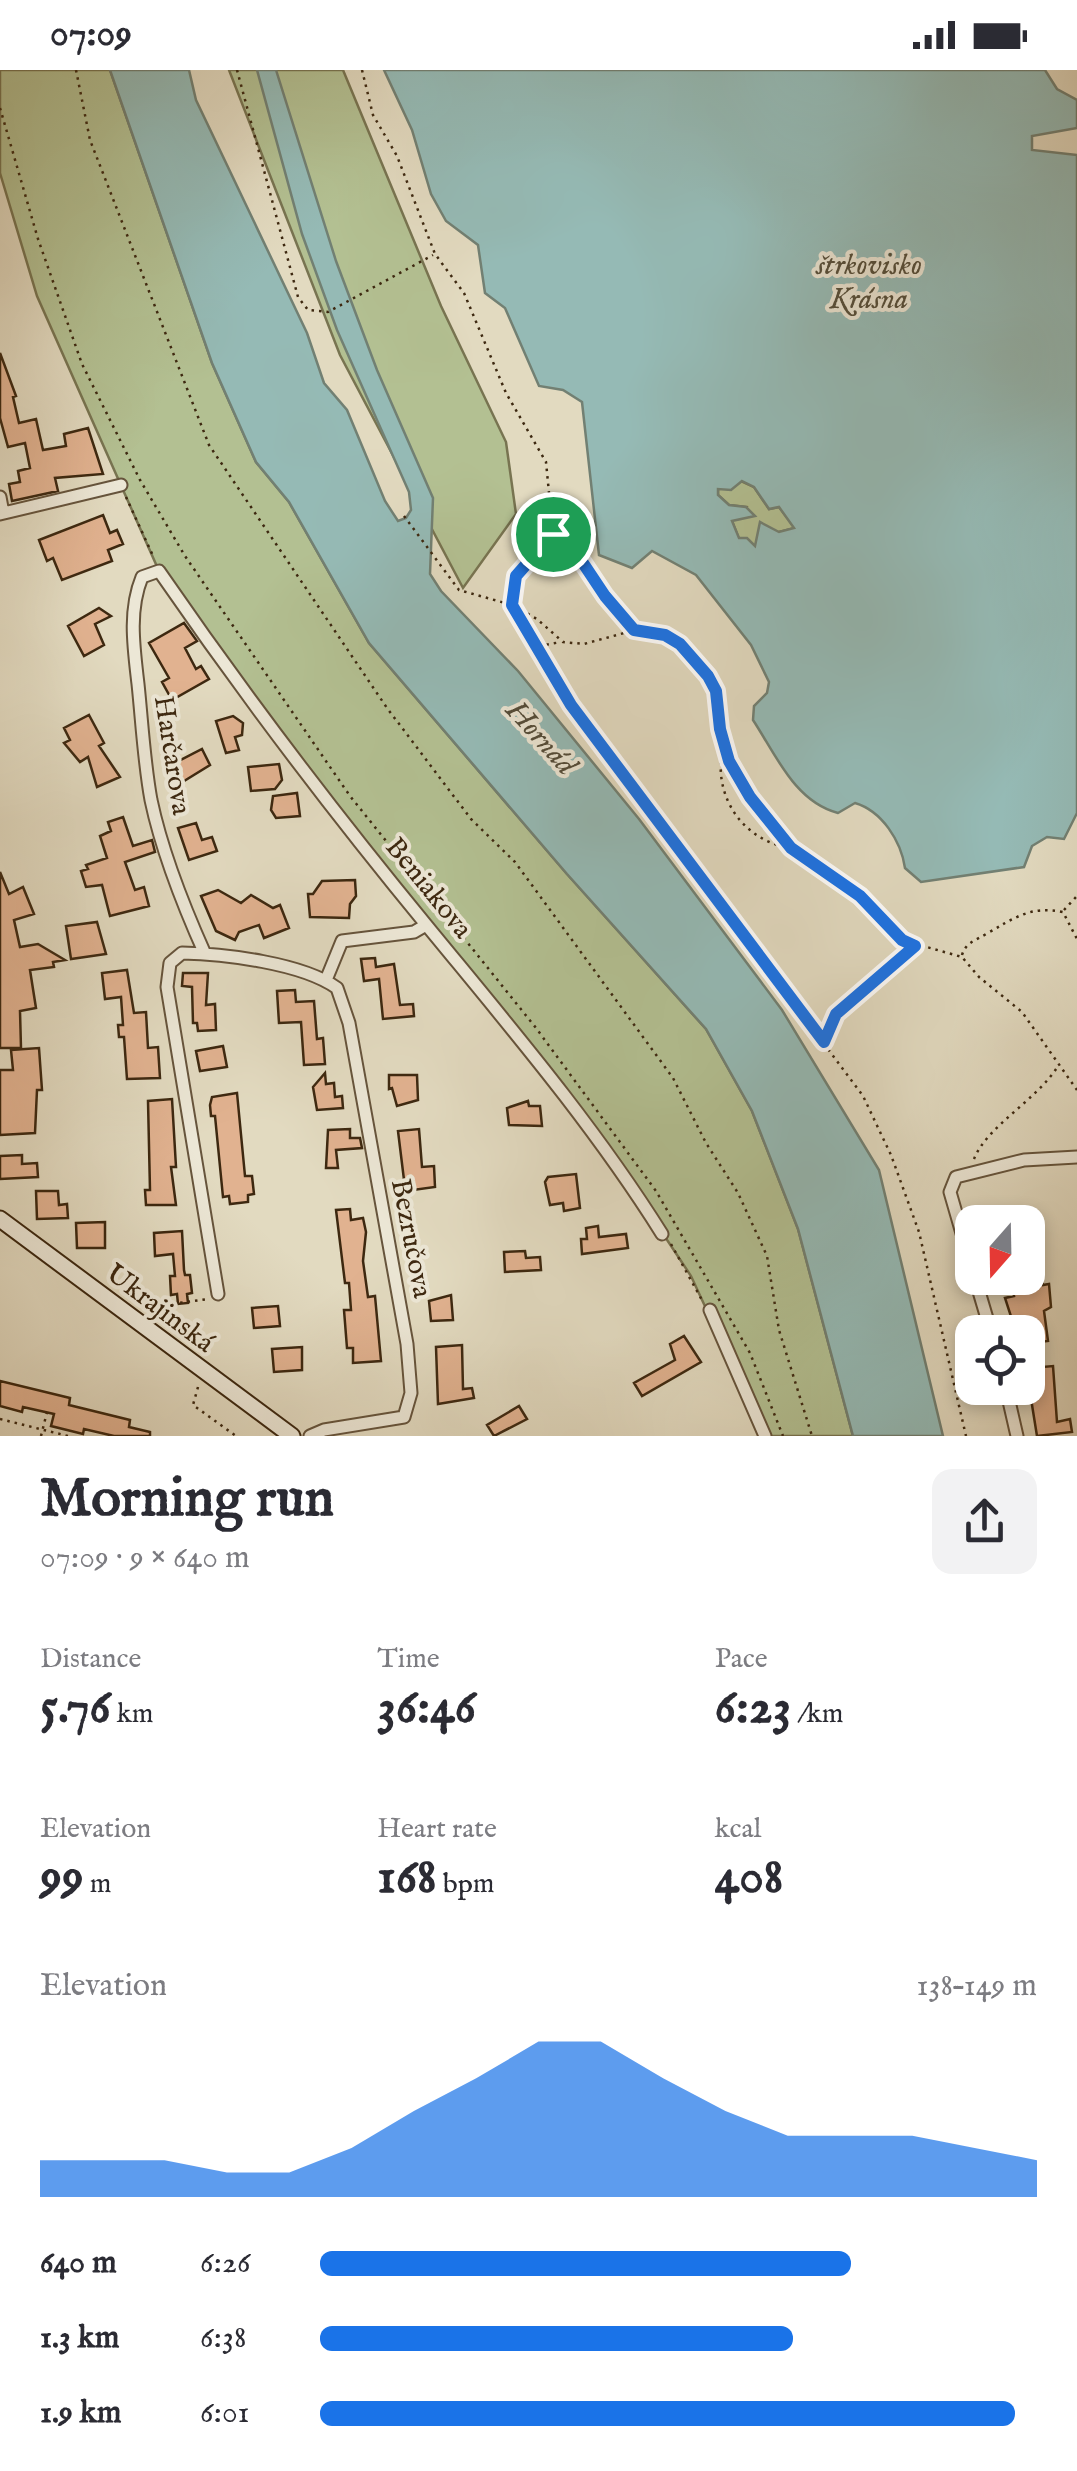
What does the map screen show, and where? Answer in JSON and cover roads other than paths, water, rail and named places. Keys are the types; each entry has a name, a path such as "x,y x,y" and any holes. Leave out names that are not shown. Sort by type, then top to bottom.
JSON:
{"main road":[{"name":"Ukrajinská","path":"0,1219 292,1436"}],"street":[{"path":"0,497 2,513 121,486"},
{"name":"Beniakova","path":"159,570 211,646 426,925 585,1120 664,1237"},
{"name":"Harčarova","path":"159,570 142,577 134,596 133,642 143,738 151,801 182,899 205,954"},
{"path":"218,1294 166,987 166,974 175,956 205,954 326,980 342,941 414,932 426,925"},
{"name":"Bezručova","path":"310,1436 324,1430 404,1417 411,1393 408,1344 348,1023 336,988 326,980"},
{"path":"955,1209 950,1192 956,1176 972,1170 1077,1157"},
{"path":"710,1310 765,1436"},
{"path":"1010,1405 1017,1436"}],"water":[{"name":"Hornád","path":"110,70 189,70 196,100 307,333 324,383 347,410 385,501 398,521 411,510 409,492 337,330 302,234 257,70 276,70 336,261 377,370 433,498 430,574 441,591 518,671 639,819 782,1010 879,1170 943,1436 853,1436 798,1229 752,1111 706,1029 369,643 289,502 256,462 212,363"},
{"name":"štrkovisko Krásna","path":"384,70 1045,70 1057,89 1077,100 1077,128 1032,136 1032,150 1077,155 1077,813 1064,839 1047,837 1032,846 1024,867 921,882 905,868 895,838 874,813 855,803 838,813 798,788 753,720 754,706 767,693 769,682 751,645 696,575 652,551 632,568 599,555 582,402 563,390 539,386 505,308 485,293 478,245 446,221 431,194 412,130","holes":["742,481 754,487 769,509 779,507 794,528 779,532 760,522 755,546 747,538 739,538 732,521 755,516 746,507 729,505 718,495 718,489 731,490"]}]}
